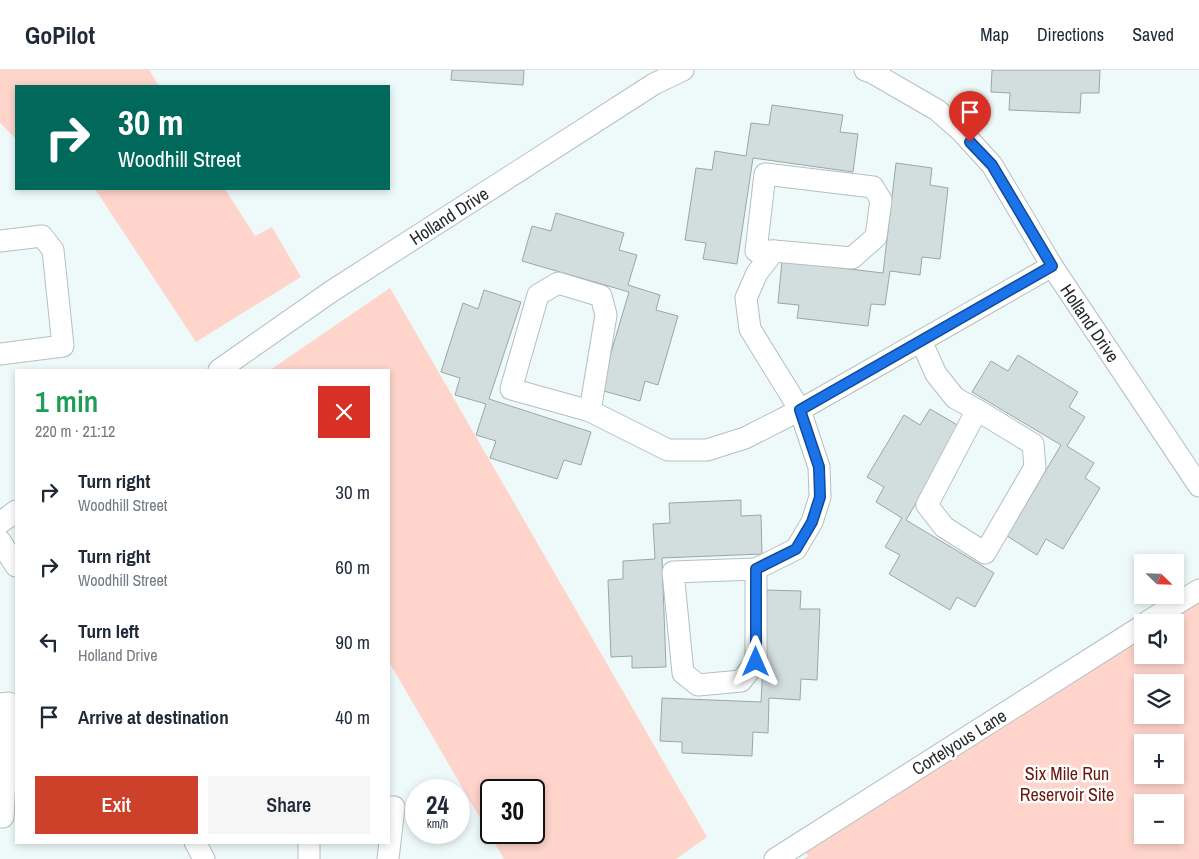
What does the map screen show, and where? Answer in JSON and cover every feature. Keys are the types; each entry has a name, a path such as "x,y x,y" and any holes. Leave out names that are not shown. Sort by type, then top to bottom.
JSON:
{"street":[{"name":"Holland Drive","path":"220,369 357,275 654,84 683,70"},
{"name":"Holland Drive","path":"865,70 937,110 960,130 992,165 1052,266 1199,486"},
{"path":"765,174 873,187 881,200 876,237 852,258 774,251 756,251 765,174"},
{"path":"0,241 42,236 53,250 63,346 0,354"},
{"path":"756,569 756,662 741,682 698,685 683,673 674,572 756,569 796,549 812,522 820,497 819,467 800,410 750,329 746,298 757,273 774,251"},
{"path":"590,412 606,315 601,296 558,283 538,295 511,389 590,412 668,450 707,450 745,438 800,410 1052,266"},
{"path":"921,341 936,374 955,398 977,410 1033,444 1035,466 985,553 944,527 927,505 977,410"},
{"path":"0,523 15,512"},
{"path":"0,541 15,564"},
{"path":"1161,614 1199,590"},
{"name":"Cortelyous Lane","path":"775,859 1134,631"},
{"path":"0,817 3,817 8,703"},
{"path":"390,807 394,807 390,842"},
{"path":"196,844 204,859"},
{"path":"308,859 309,844"},
{"path":"388,859 390,844"}],"green space":[{"path":"0,70 149,70 158,85 15,85 15,138 0,123"},
{"path":"96,190 226,190 255,236 272,227 301,277 196,342"},
{"path":"390,288 707,837 676,859 504,859 495,844 545,844 545,779 480,779 480,818 470,801 470,779 457,779 390,664 390,369 271,369"},
{"name":"Six Mile Run Reservoir Site","path":"1199,596 1199,859 804,859 808,856 802,847 1134,636 1134,664 1184,664 1184,614 1170,614"}],"building":[{"path":"452,70 524,70 523,85 451,80"},
{"path":"992,70 1100,70 1099,93 1081,93 1080,113 1009,110 1010,93 991,92"},
{"path":"772,105 843,115 840,132 858,134 853,172 753,158 737,264 703,259 706,243 685,240 696,168 712,170 715,151 746,156 751,123 769,125"},
{"path":"896,163 932,168 930,185 948,188 940,259 922,257 920,275 890,271 885,305 871,304 868,326 797,318 799,305 778,303 782,261 883,273"},
{"path":"556,213 624,233 619,250 637,255 628,285 660,295 656,310 678,316 658,385 645,381 640,401 600,390 629,292 522,261 532,226 551,231"},
{"path":"484,290 521,302 489,399 591,432 581,465 564,460 557,479 490,458 496,441 476,435 486,404 455,395 460,378 441,372 463,303 478,309"},
{"path":"1018,355 1078,392 1069,407 1085,417 1067,446 1094,463 1085,478 1100,488 1063,549 1046,539 1037,555 1007,536 1061,445 972,392 991,361 1008,371"},
{"path":"930,409 961,427 906,520 994,573 975,607 957,597 950,610 889,574 900,555 885,547 902,518 876,502 884,487 867,477 904,415 920,425"},
{"path":"741,500 741,516 761,515 762,554 662,558 666,667 632,668 632,656 611,657 608,580 623,579 623,561 655,559 653,524 670,523 669,503"},
{"path":"767,590 801,591 800,609 820,609 817,680 801,679 800,700 769,698 768,733 753,732 752,756 682,753 682,742 660,741 662,698 761,702"}],"route":[{"path":"756,662 756,569 796,549 812,522 820,497 819,467 800,410 1052,266 992,165 970,142"}]}
